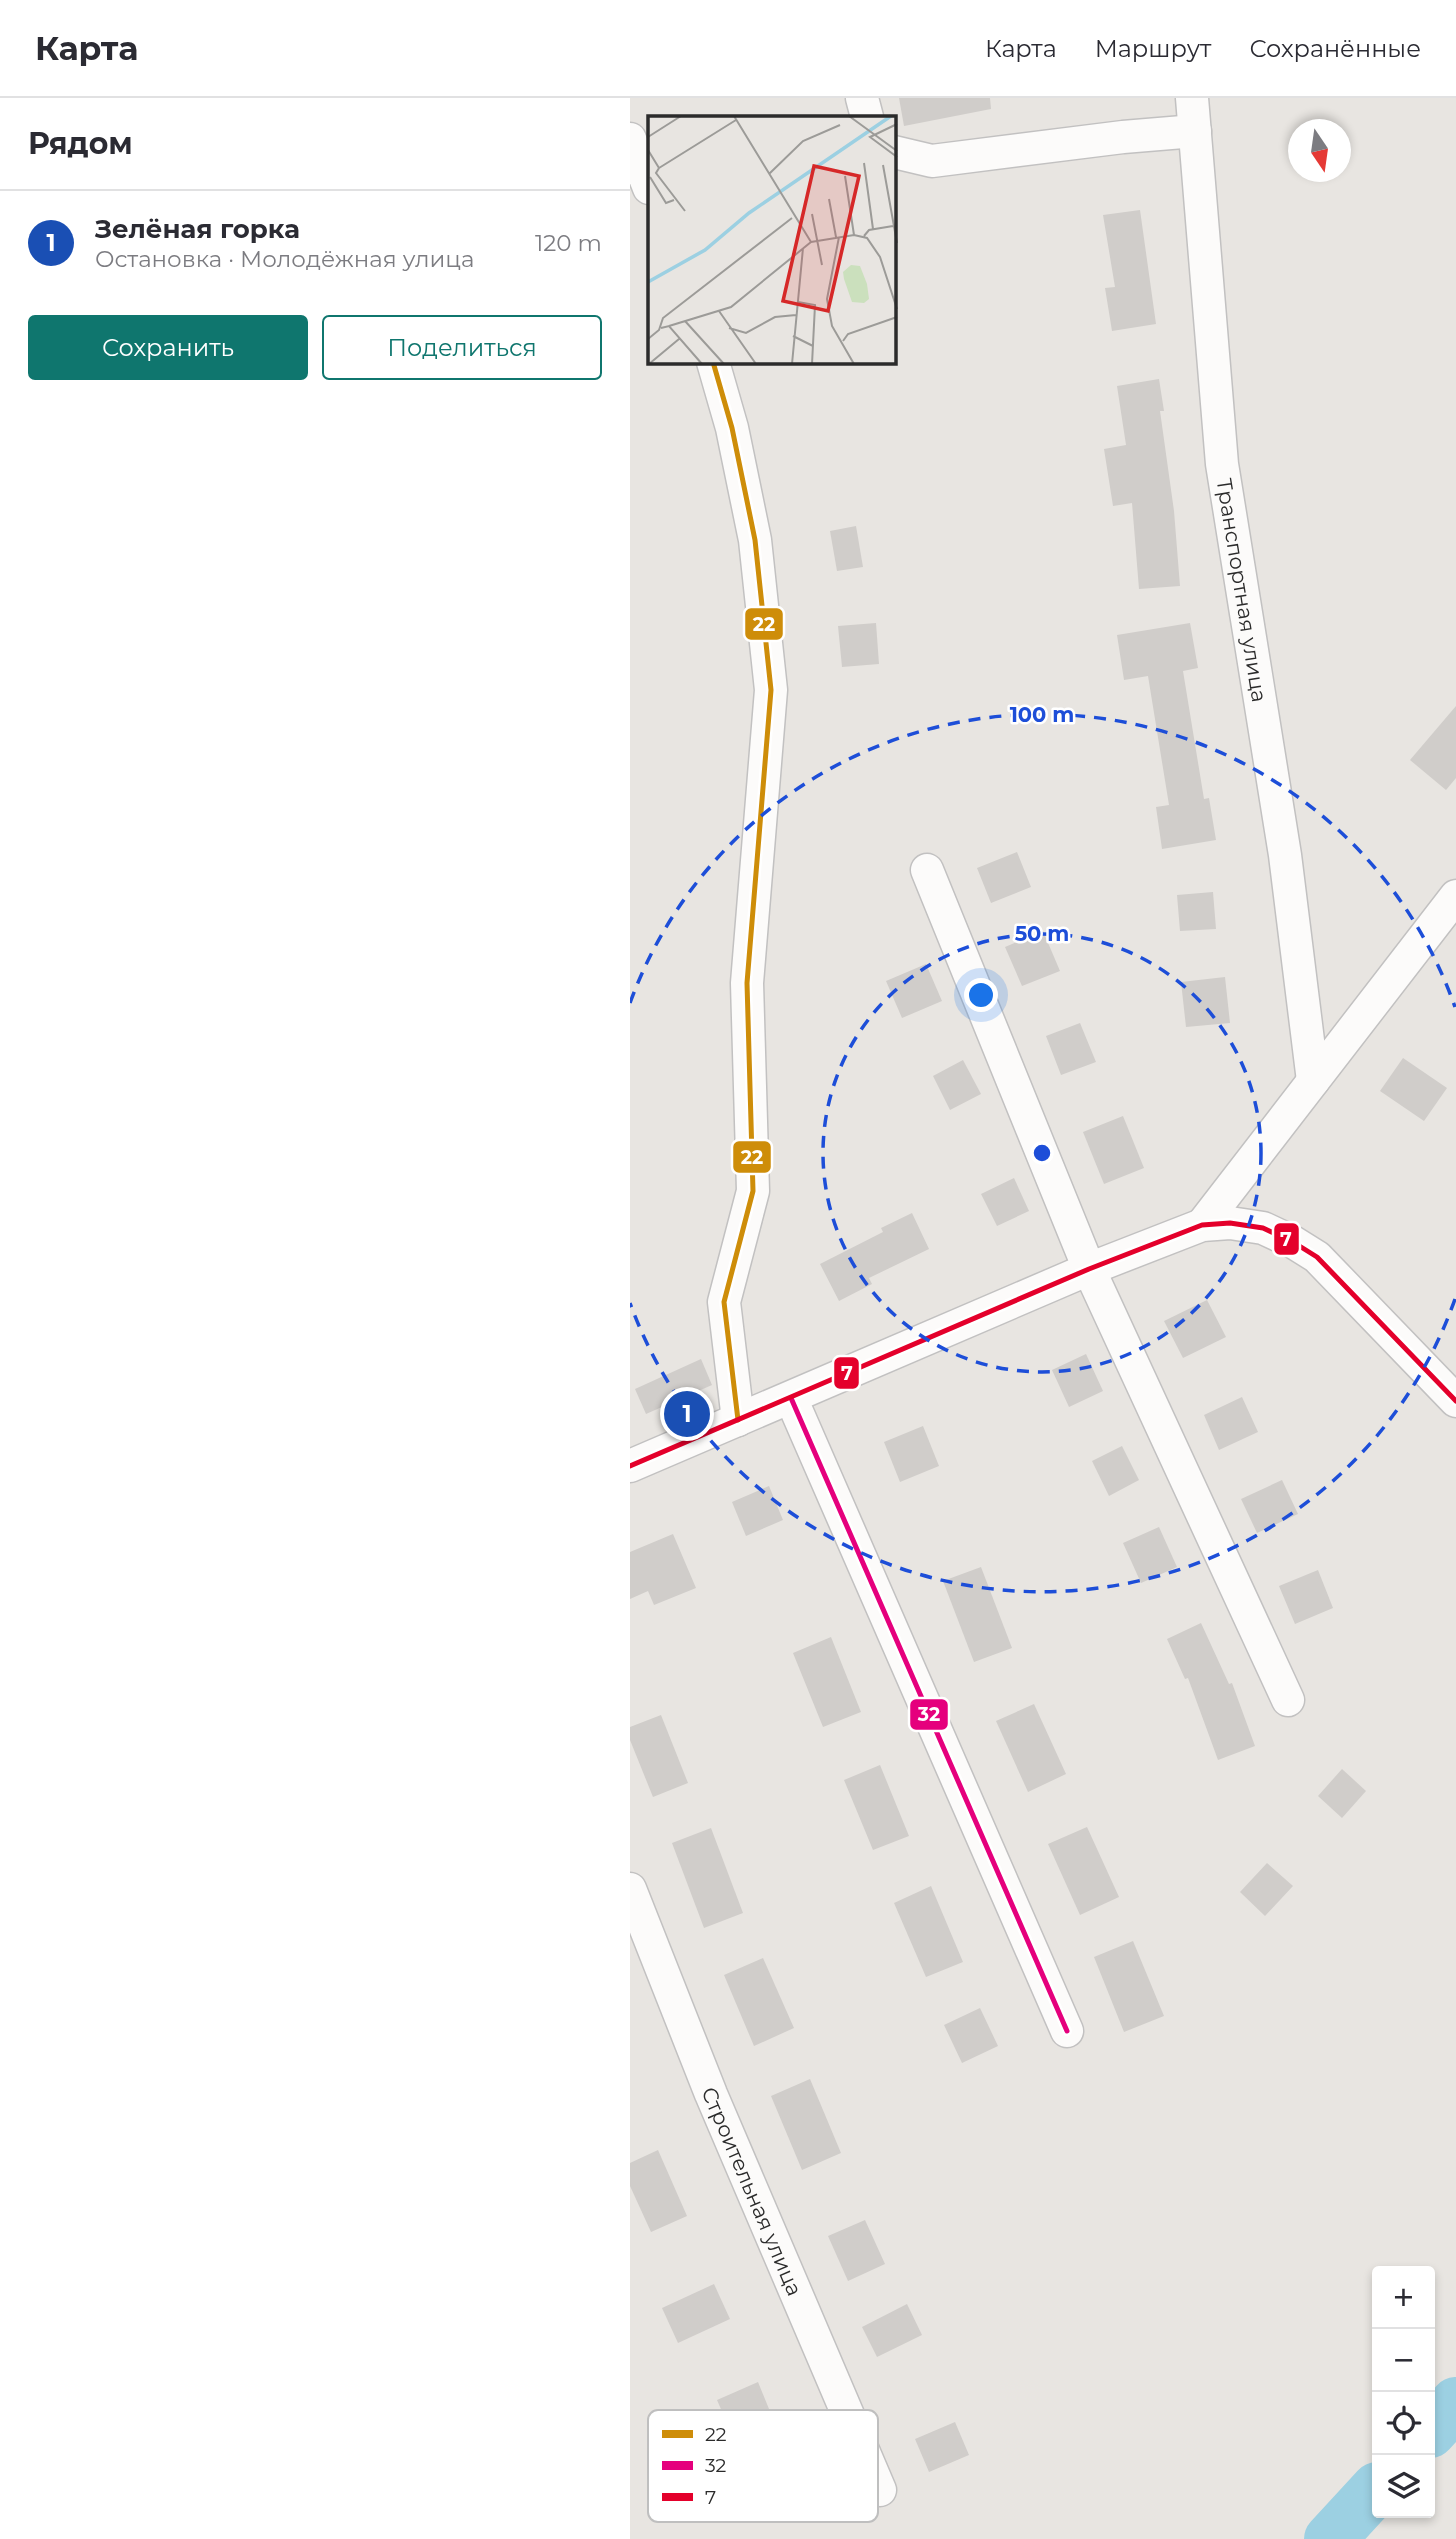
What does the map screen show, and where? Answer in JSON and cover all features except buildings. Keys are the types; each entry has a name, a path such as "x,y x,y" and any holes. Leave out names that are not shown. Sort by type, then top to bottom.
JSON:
{"street":[{"path":"862,98 867,116"},
{"name":"Транспортная улица","path":"1192,98 1222,464 1285,855 1313,1081"},
{"path":"896,152 932,161 1195,131"},
{"path":"630,139 648,185"},
{"path":"714,364 733,428 755,540 771,690 747,983 753,1191 724,1303 737,1420"},
{"path":"927,870 1089,1269 1288,1700"},
{"path":"1202,1225 1456,896"},
{"path":"630,1466 1089,1269 1202,1225 1230,1223 1263,1228 1317,1257 1456,1401"},
{"path":"791,1398 1067,2031"},
{"name":"Строительная улица","path":"630,1889 711,2094 846,2410"},
{"name":"Строительная улица","path":"878,2485 880,2490"}],"waterway":[{"path":"1435,2426 1456,2403"},
{"path":"1330,2539 1372,2493"}],"transit line":[{"name":"22","path":"714,364 732,428 755,540 771,690 747,983 753,1191 724,1302 738,1420"},
{"name":"7","path":"630,1466 1089,1269 1202,1225 1230,1223 1263,1228 1317,1257 1456,1401"},
{"name":"32","path":"791,1398 1067,2031"}],"place":[{"name":"Зелёная горка","path":"687,1414"}]}
